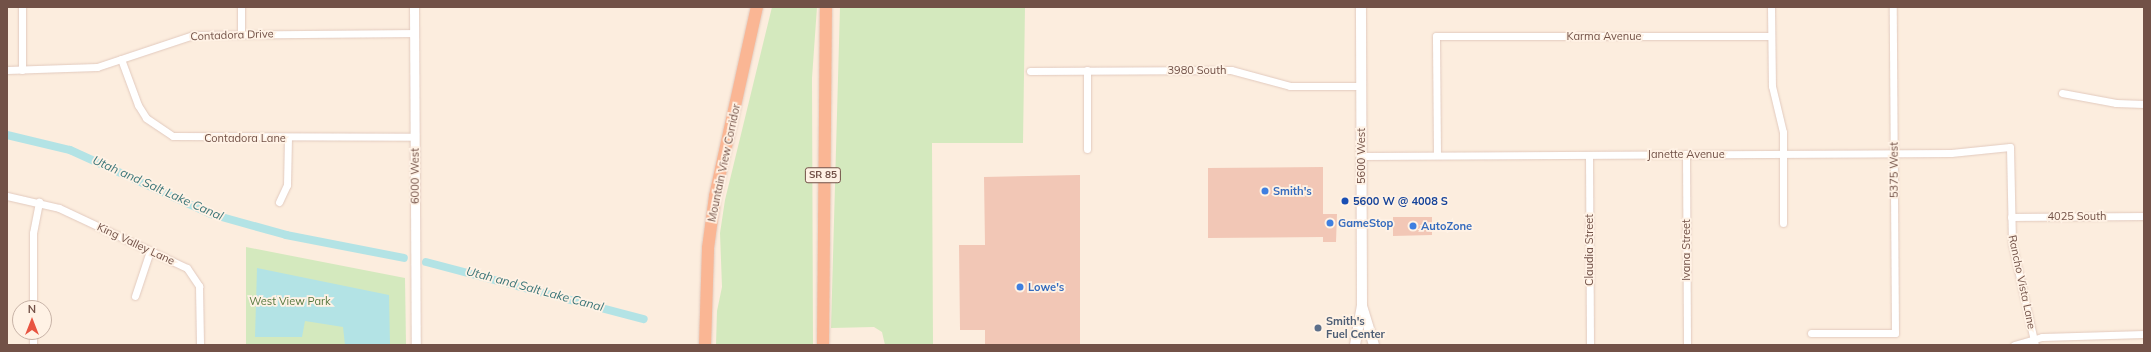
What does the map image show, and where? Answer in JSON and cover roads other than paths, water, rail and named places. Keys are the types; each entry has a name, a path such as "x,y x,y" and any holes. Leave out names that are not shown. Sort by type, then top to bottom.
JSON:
{"highway":[{"name":"Mountain View Corridor","path":"705,344 708,248 715,196 757,7"},
{"name":"SR 85","path":"823,344 826,7"}],"main road":[{"name":"5600 West","path":"1355,345 1362,306 1361,7"},
{"name":"5600 West","path":"1362,306 1374,345"}],"street":[{"path":"22,7 22,70"},
{"path":"241,7 241,33"},
{"name":"6000 West","path":"414,7 416,345"},
{"path":"1771,7 1772,86 1782,126 1783,223"},
{"name":"5375 West","path":"1810,333 1895,333 1893,7"},
{"name":"Contadora Drive","path":"7,70 86,68 122,59 183,37 241,33 415,33"},
{"name":"Karma Avenue","path":"1437,155 1436,36 1771,36"},
{"name":"Contadora Lane","path":"122,59 138,105 152,124 166,133 190,138 415,137"},
{"path":"1087,70 1087,150"},
{"name":"3980 South","path":"1030,71 1231,70 1290,86 1361,86"},
{"path":"2062,93 2116,103 2144,104"},
{"path":"278,202 288,181 288,138"},
{"name":"Janette Avenue","path":"1361,156 1894,154 1958,153 2010,147"},
{"name":"Rancho Vista Lane","path":"2010,147 2011,217 2014,255 2034,342"},
{"name":"Ivana Street","path":"1686,154 1687,345"},
{"name":"Claudia Street","path":"1589,155 1590,345"},
{"name":"King Valley Lane","path":"7,196 39,202 150,250 187,268 196,278 199,290 200,345"},
{"path":"33,300 33,233 39,202"},
{"name":"4025 South","path":"2011,217 2144,216"},
{"path":"135,296 150,250"},
{"path":"2014,345 2034,342 2144,334"}],"water":[{"path":"257,268 389,295 390,345 345,345 343,327 305,321 302,337 255,337"}],"waterway":[{"name":"Utah and Salt Lake Canal","path":"7,135 70,150 211,214 286,235 404,258"},
{"name":"Utah and Salt Lake Canal","path":"426,262 644,319"}],"place":[{"name":"Smith's","path":"1265,191"},
{"name":"5600 W @ 4008 S","path":"1345,201"},
{"name":"GameStop","path":"1330,223"},
{"name":"AutoZone","path":"1413,226"},
{"name":"Lowe's","path":"1020,287"},
{"name":"Smith's Fuel Center","path":"1318,328"}],"park label":[{"name":"West View Park","path":"290,301"}]}
